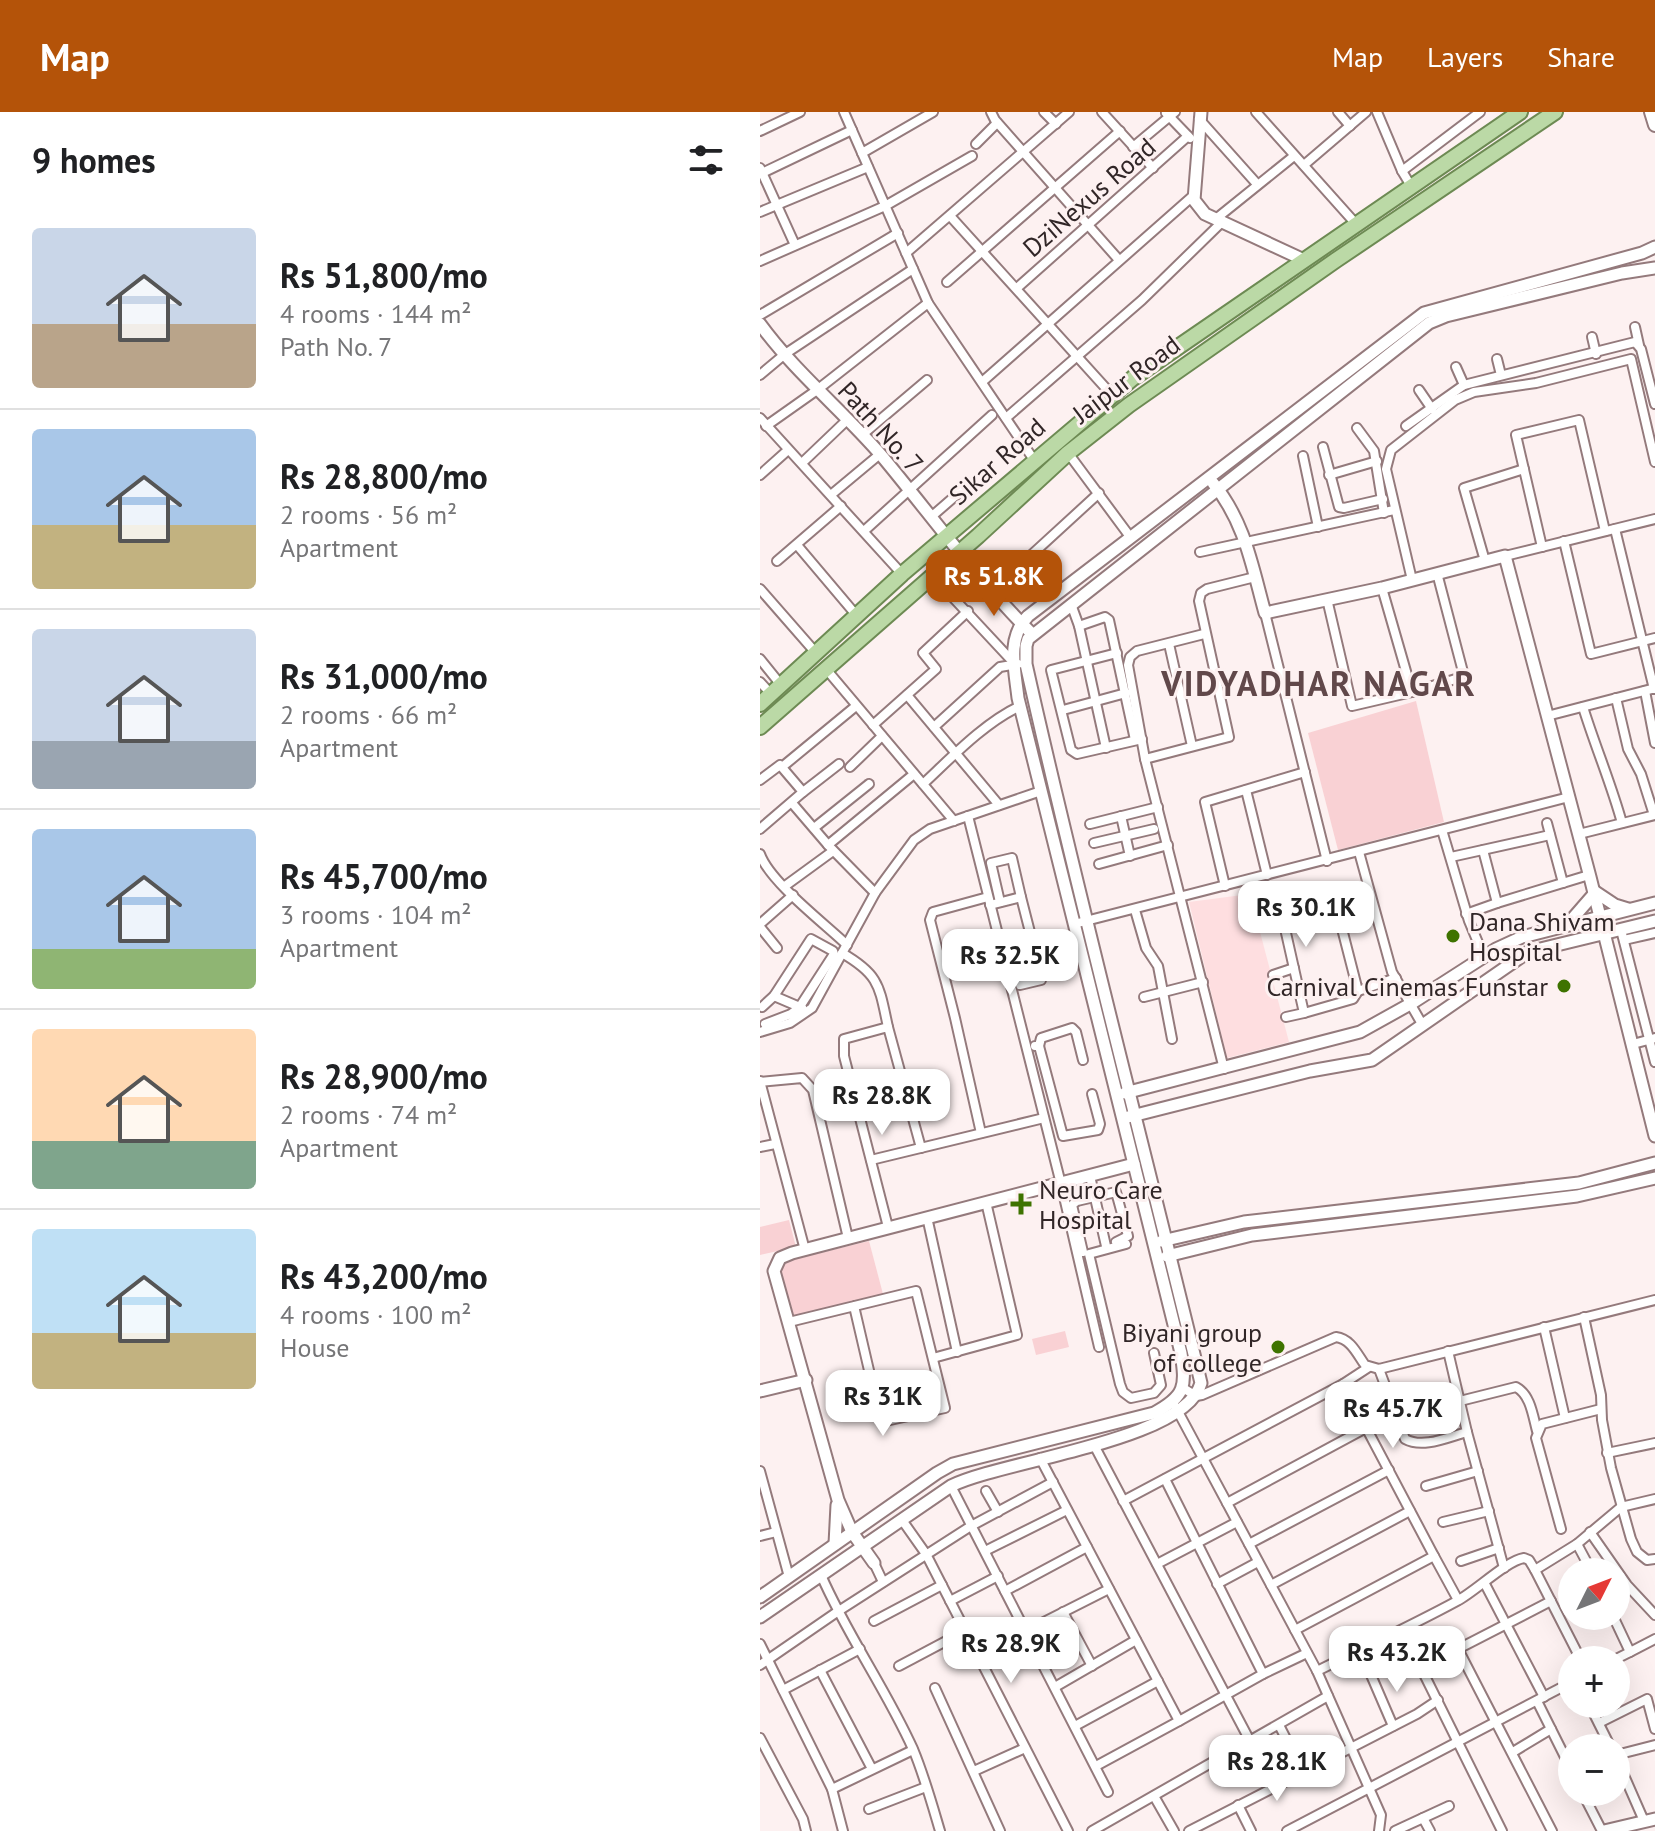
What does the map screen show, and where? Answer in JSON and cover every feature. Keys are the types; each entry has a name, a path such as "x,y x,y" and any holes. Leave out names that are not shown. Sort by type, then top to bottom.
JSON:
{"main road":[{"name":"Jaipur Road","path":"760,727 1068,453 1190,360 1555,112"},
{"path":"1651,112 1655,125"},
{"name":"Sikar Road","path":"770,694 902,574 1112,395 1195,333 1513,114"}],"street":[{"path":"760,131 800,112"},
{"path":"862,153 933,112"},
{"path":"991,112 997,123 1119,260"},
{"path":"1044,112 1056,124"},
{"path":"906,253 1069,112"},
{"path":"1102,112 1153,168"},
{"path":"1272,112 1259,116 1356,224"},
{"path":"1338,112 1350,126"},
{"path":"1304,165 1366,112"},
{"path":"1402,171 1480,112"},
{"path":"846,113 928,303 1034,460"},
{"path":"1133,147 1170,113 1199,145"},
{"path":"1381,113 1402,171 1411,186"},
{"path":"1200,115 1194,195 1199,209 1304,260"},
{"path":"1200,115 1257,184"},
{"path":"976,144 997,123"},
{"path":"795,245 761,171 852,130"},
{"path":"947,282 1120,131"},
{"name":"DziNexus Road","path":"1017,288 1188,136"},
{"path":"760,261 885,206 972,156"},
{"path":"1006,418 1142,300 1257,184 1294,156"},
{"path":"760,212 868,167"},
{"path":"982,382 1194,195"},
{"path":"951,217 1112,395"},
{"path":"760,315 898,233"},
{"path":"760,1617 951,1486 1040,1458 1144,1431 1175,1406 1183,1388 1185,1380 1181,1353 1020,706 1020,664 1032,634 1431,309 1655,247"},
{"path":"1196,1396 1201,1383 1171,1255 1014,636 1021,623 1131,538 1214,484 1429,323 1446,316 1622,273 1655,268"},
{"path":"760,375 785,354 913,269"},
{"path":"902,574 763,422 817,390 928,303"},
{"name":"Path No. 7","path":"760,324 817,390 880,454 992,591 1032,634"},
{"path":"1635,327 1653,386 1655,404"},
{"path":"1592,337 1596,354"},
{"path":"1412,580 1394,510 1386,461 1391,450 1464,385 1635,342 1639,346"},
{"path":"1497,359 1501,375"},
{"path":"1406,426 1474,392 1554,378 1631,359 1655,462"},
{"path":"1551,365 1554,378"},
{"path":"1456,367 1464,385"},
{"path":"862,435 927,380"},
{"path":"1638,389 1653,386"},
{"path":"1419,390 1433,410"},
{"path":"864,531 992,415"},
{"path":"802,463 847,420"},
{"path":"1542,547 1516,435 1579,420 1642,641 1651,689 1655,743"},
{"path":"1357,428 1374,451 1384,513"},
{"path":"1323,447 1339,507 1383,499"},
{"path":"760,475 788,450"},
{"path":"1068,453 1131,538"},
{"path":"832,494 880,454"},
{"path":"1303,456 1318,527"},
{"path":"1329,475 1377,461"},
{"path":"1485,561 1464,488 1524,469"},
{"path":"1214,484 1236,516 1247,542 1327,861"},
{"path":"931,517 961,491"},
{"path":"992,591 1099,493"},
{"path":"777,561 841,506"},
{"path":"1200,552 1394,510"},
{"path":"1265,613 1382,588 1655,519"},
{"path":"1564,541 1591,654 1655,638"},
{"path":"797,545 857,616"},
{"path":"1505,556 1655,1136"},
{"path":"1327,599 1352,706 1412,692 1459,678 1463,672 1437,573"},
{"path":"932,575 1020,664"},
{"path":"1145,759 1227,739 1230,733 1204,634 1199,601 1201,593 1255,577"},
{"path":"1382,588 1412,692"},
{"path":"760,589 816,653"},
{"path":"1071,604 1079,626 1106,748"},
{"path":"873,725 936,669 923,653 968,611"},
{"path":"1079,626 1107,617 1182,897 1224,1069"},
{"path":"1138,740 1128,665 1130,657 1137,651 1204,634"},
{"path":"1169,644 1192,746"},
{"path":"1117,653 1051,670 1074,752 1077,754 1138,740"},
{"path":"760,659 770,694"},
{"path":"934,727 1000,667 1020,664"},
{"path":"826,669 954,821"},
{"path":"760,682 770,694"},
{"path":"1547,716 1651,689"},
{"path":"1063,710 1126,693"},
{"path":"907,695 999,805"},
{"path":"1579,834 1654,815 1641,774 1628,749 1616,698"},
{"path":"760,780 780,765 782,767 856,706"},
{"path":"923,784 956,752 1020,706"},
{"path":"1583,707 1622,823"},
{"path":"850,767 882,736"},
{"path":"760,829 839,764"},
{"path":"782,767 803,792"},
{"path":"1225,886 1205,802 1305,772"},
{"path":"785,886 914,774"},
{"path":"814,828 869,784"},
{"path":"1246,790 1267,875"},
{"path":"763,1028 790,1023 809,1011 875,893 914,840 930,829 1041,791"},
{"path":"1074,924 1569,797"},
{"path":"792,803 875,893"},
{"path":"1090,824 1158,807"},
{"path":"968,816 993,901 1061,1184 1082,1255 1100,1295 1120,1384 1123,1392 1131,1398 1159,1390 1161,1385 1154,1353"},
{"path":"1121,816 1130,856"},
{"path":"1547,823 1563,883"},
{"path":"1094,843 1154,829"},
{"path":"1442,830 1466,914 1484,957"},
{"path":"1451,857 1550,835"},
{"path":"1099,864 1168,845"},
{"path":"1483,850 1497,903"},
{"path":"1359,852 1396,978 1422,1024"},
{"path":"760,854 762,865 844,949 869,970 879,987 921,1148"},
{"path":"993,901 991,863 1012,858 1032,940 1041,980 1020,985 1011,945 1032,940"},
{"path":"1466,914 1589,875"},
{"path":"1594,893 1629,910"},
{"path":"1567,926 1594,893"},
{"path":"777,948 760,925 793,895"},
{"path":"981,1133 930,920 933,912 1021,897"},
{"path":"1117,1095 1360,1032 1522,937 1655,903"},
{"path":"1304,1013 1284,924 1334,907 1358,991"},
{"path":"1135,910 1146,948 1158,966 1172,1039"},
{"path":"1622,935 1655,921"},
{"path":"1122,1119 1310,1071 1372,1060 1528,952 1604,934 1655,933"},
{"path":"1622,935 1652,1039 1655,1062"},
{"path":"762,1007 774,996 813,938 833,951 799,1008 763,1028"},
{"path":"1273,975 1294,968"},
{"path":"1286,1017 1353,999 1358,991 1396,978"},
{"path":"1144,997 1203,982"},
{"path":"774,996 809,1011"},
{"path":"888,1027 844,1039 844,1056 888,1227"},
{"path":"1083,1060 1076,1032 1072,1028 1041,1038 1039,1046 1063,1136 1098,1130 1100,1124 1092,1094"},
{"path":"1633,1044 1652,1039"},
{"path":"1027,1048 1039,1046"},
{"path":"805,1250 760,1082 802,1078 813,1090 848,1238"},
{"path":"871,1160 1044,1118"},
{"path":"760,1147 775,1144"},
{"path":"1154,1244 1244,1222 1579,1183 1655,1163"},
{"path":"883,1582 852,1532 838,1500 775,1266 780,1258 805,1250 1134,1164"},
{"path":"1090,1176 1106,1246"},
{"path":"1157,1260 1252,1235 1577,1196 1655,1178"},
{"path":"1082,1255 1126,1238 1128,1234 1116,1192 1077,1201 1072,1205 1099,1347"},
{"path":"933,1358 1017,1335 986,1202"},
{"path":"1160,1210 1176,1228 1194,1233"},
{"path":"927,1217 957,1352"},
{"path":"1082,1255 1126,1244"},
{"path":"1174,1271 1182,1259 1197,1247"},
{"path":"789,1322 854,1306 916,1291 945,1408 881,1422 854,1306"},
{"path":"1088,1300 1100,1295"},
{"path":"760,1597 953,1464 1154,1413 1336,1337 1344,1338 1369,1367 1379,1369 1655,1300"},
{"path":"1584,1317 1607,1453 1621,1507 1637,1552 1647,1560 1655,1559"},
{"path":"1544,1327 1565,1418"},
{"path":"1448,1351 1504,1568"},
{"path":"1123,1501 1343,1384 1369,1367"},
{"path":"1379,1369 1405,1439 1415,1444 1425,1443 1467,1432"},
{"path":"760,1391 806,1380"},
{"path":"1343,1384 1458,1600"},
{"path":"1460,1401 1516,1387 1524,1391 1561,1529"},
{"path":"1183,1388 1196,1396"},
{"path":"1175,1406 1317,1671 1381,1815 1379,1831"},
{"path":"1537,1431 1542,1424 1601,1409"},
{"path":"1227,1503 1366,1428"},
{"path":"1607,1453 1655,1443"},
{"path":"1094,1445 1250,1741"},
{"path":"1040,1458 1179,1721"},
{"path":"1249,1544 1389,1470"},
{"path":"760,1471 789,1577"},
{"path":"1426,1486 1478,1471"},
{"path":"1165,1479 1263,1674"},
{"path":"763,1663 926,1554 1053,1482"},
{"path":"951,1486 1108,1792"},
{"path":"986,1491 998,1512"},
{"path":"1535,1570 1577,1544 1621,1507 1655,1499"},
{"path":"835,1544 838,1500"},
{"path":"985,1551 1067,1510"},
{"path":"1271,1585 1410,1511"},
{"path":"1443,1522 1489,1511"},
{"path":"902,1520 926,1554 1068,1831"},
{"path":"1157,1564 1237,1522"},
{"path":"760,1536 776,1532"},
{"path":"1590,1532 1627,1585 1655,1615"},
{"path":"1577,1544 1584,1558"},
{"path":"1005,1591 1087,1547"},
{"path":"1461,1561 1499,1548"},
{"path":"1295,1630 1434,1556"},
{"path":"1317,1671 1458,1600 1485,1584 1512,1562 1524,1558 1535,1570 1574,1646"},
{"path":"1217,1584 1258,1562"},
{"path":"821,1575 837,1612 913,1750 940,1831"},
{"path":"950,1601 998,1576"},
{"path":"1485,1584 1558,1743"},
{"path":"874,1621 942,1585"},
{"path":"1026,1631 1109,1589"},
{"path":"1502,1831 1421,1668 1551,1601"},
{"path":"1063,1612 1092,1666"},
{"path":"899,1666 965,1631"},
{"path":"1630,1652 1655,1639"},
{"path":"1055,1687 1136,1640"},
{"path":"1041,1660 1078,1641"},
{"path":"760,1644 763,1663 783,1690 832,1789 843,1831"},
{"path":"783,1690 860,1649"},
{"path":"1458,1649 1498,1721 1552,1831"},
{"path":"1096,1766 1225,1694 1307,1653"},
{"path":"820,1670 872,1769"},
{"path":"1371,1675 1393,1726"},
{"path":"1075,1726 1158,1681"},
{"path":"935,1688 998,1831"},
{"path":"1287,1831 1558,1689"},
{"path":"1092,1831 1328,1696"},
{"path":"1599,1723 1651,1698 1655,1729"},
{"path":"1189,1831 1438,1700"},
{"path":"1596,1718 1604,1734"},
{"path":"1279,1725 1303,1772"},
{"path":"1513,1752 1551,1729"},
{"path":"760,1738 803,1819 806,1831"},
{"path":"1630,1752 1655,1745"},
{"path":"974,1771 1025,1748"},
{"path":"832,1789 913,1750"},
{"path":"1590,1806 1603,1831 1650,1820 1630,1782"},
{"path":"869,1809 926,1787"},
{"path":"1154,1796 1174,1831"},
{"path":"1238,1805 1251,1831"},
{"path":"1395,1831 1449,1806"},
{"path":"1423,1818 1430,1831"}],"shaded area":[{"path":"1416,701 1444,822 1338,850 1308,733"},
{"path":"1250,894 1289,1042 1227,1058 1189,902"},
{"path":"789,1220 796,1247 760,1255 760,1227"},
{"path":"869,1241 883,1294 794,1316 781,1271 787,1261"},
{"path":"1065,1331 1069,1347 1036,1355 1032,1339"}],"place":[{"name":"Dana Shivam Hospital","path":"1453,936"},
{"name":"Carnival Cinemas Funstar","path":"1564,986"},
{"name":"Neuro Care Hospital","path":"1021,1204"},
{"name":"Biyani group of college","path":"1278,1347"}],"district":[{"name":"VIDYADHAR NAGAR","path":"1319,683"}]}
